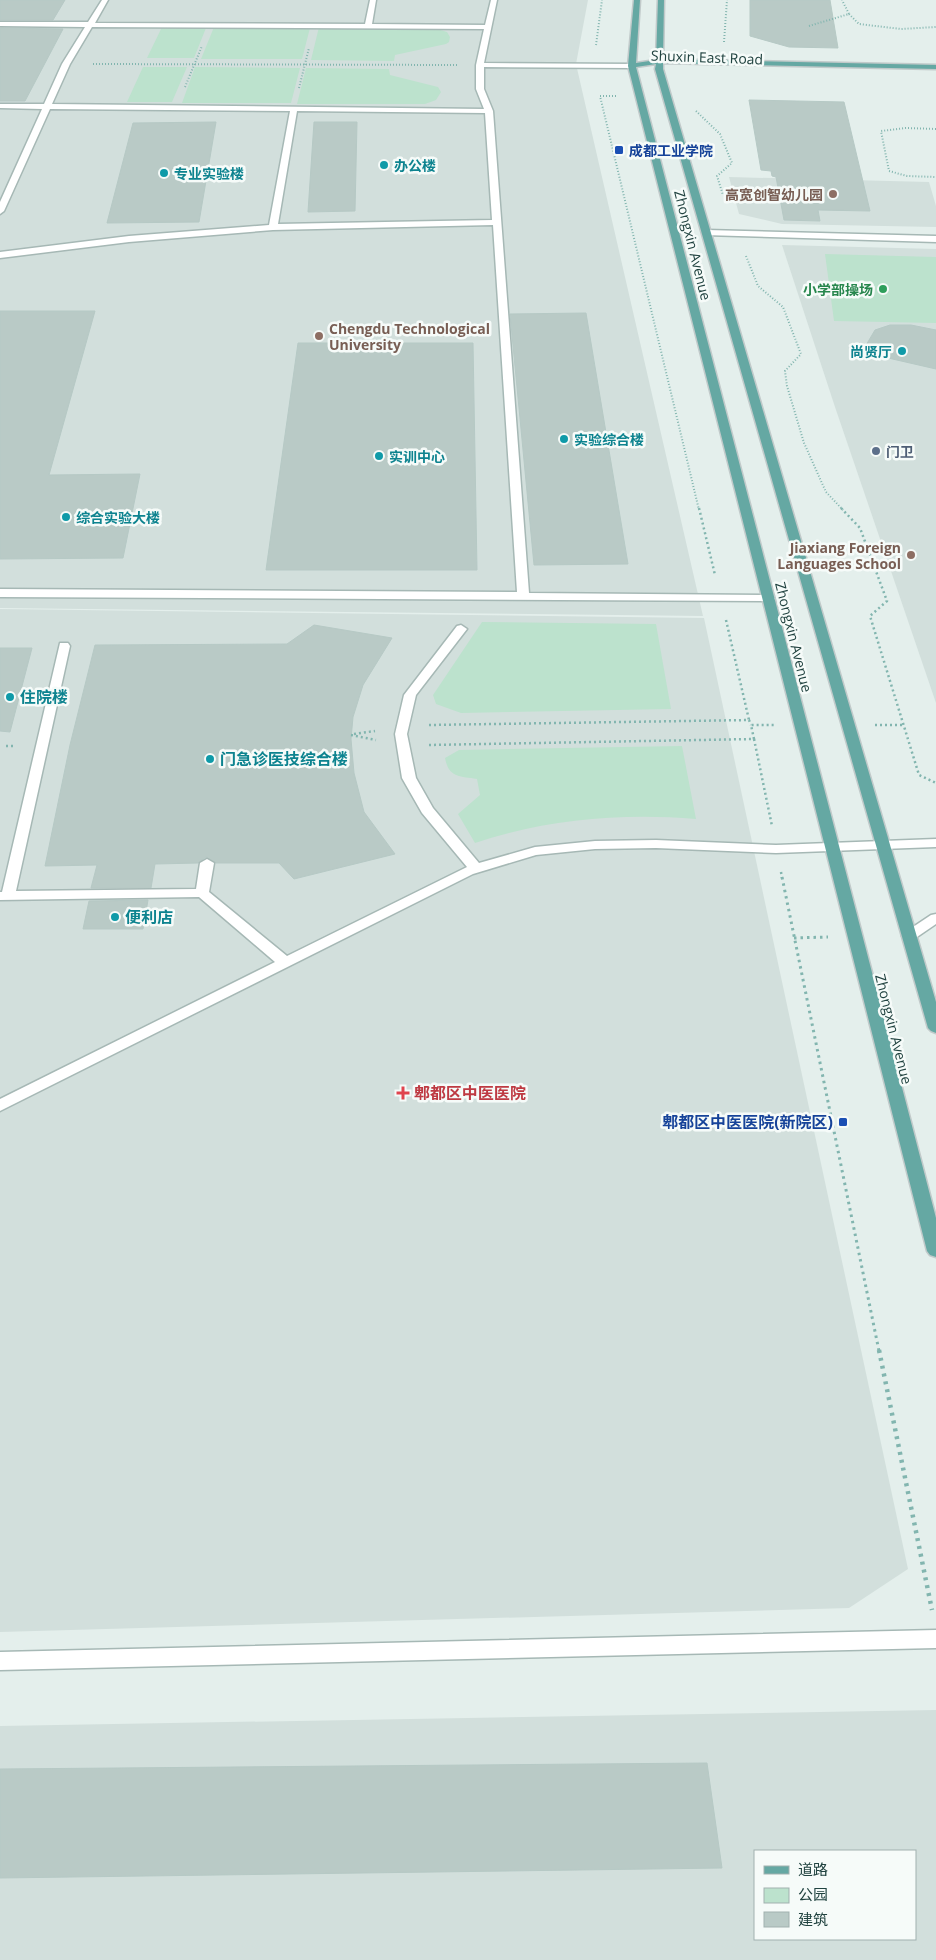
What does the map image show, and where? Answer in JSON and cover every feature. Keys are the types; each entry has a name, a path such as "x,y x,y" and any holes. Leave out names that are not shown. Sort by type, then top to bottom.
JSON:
{"main road":[{"name":"Zhongxin Avenue","path":"637,0 632,66 936,1251"},
{"name":"Zhongxin Avenue","path":"661,0 659,65 667,95 936,1028"},
{"name":"Shuxin East Road","path":"659,65 936,73"},
{"name":"Shuxin East Road","path":"632,66 936,67"}],"street":[{"path":"0,210 66,64 105,0"},
{"path":"368,26 373,0"},
{"path":"494,0 480,65 480,89 489,111 524,596"},
{"path":"0,24 487,27"},
{"path":"480,65 632,66"},
{"path":"0,106 489,111"},
{"path":"273,227 294,109"},
{"path":"0,255 129,239 273,227 497,222"},
{"path":"707,234 936,239"},
{"path":"0,593 768,599"},
{"path":"461,629 410,695 401,734 409,778 427,810 476,869"},
{"path":"64,646 4,896 202,893 286,963"},
{"path":"0,1106 476,869 535,851 595,845 656,844 776,849 936,844"},
{"path":"202,893 207,863"},
{"path":"909,936 936,918"},
{"path":"0,1661 936,1639"}],"path":[{"path":"596,44 602,0"},
{"path":"842,0 849,14 859,24 901,29 936,27"},
{"path":"809,26 849,14"},
{"path":"177,108 211,25"},
{"path":"294,109 304,65 316,26"},
{"path":"66,64 480,65"},
{"path":"640,95 600,96 754,739 932,1612"},
{"path":"667,95 684,95 683,97 720,134 732,163 717,176 724,200"},
{"path":"936,129 906,128 881,131 889,171 907,176 936,176"},
{"path":"744,251 758,286 783,307 801,354 785,371 804,443 826,492 860,528 888,601 870,616 919,774 936,782"},
{"path":"749,720 403,726 351,735 403,745 754,739"},
{"path":"751,726 801,725"},
{"path":"848,725 904,725"}],"shaded area":[{"name":"Chengdu Technological University","path":"0,0 588,0 576,64 703,616 0,608"},
{"name":"高宽创智幼儿园","path":"729,177 929,182 936,206 936,227 782,224 739,214"},
{"name":"Jiaxiang Foreign Languages School","path":"782,245 936,249 936,703 835,407"},
{"name":"郫都区中医医院","path":"0,609 704,618 908,1569 849,1608 0,1632"},
{"path":"936,1710 936,1960 0,1960 0,1726"}],"green space":[{"path":"162,27 206,28 194,58 147,58"},
{"path":"214,27 310,28 302,59 201,59"},
{"path":"319,27 434,28 447,32 450,37 449,42 446,44 395,55 394,61 311,60"},
{"path":"143,67 187,67 172,102 127,102"},
{"path":"195,67 300,68 291,103 182,103"},
{"path":"306,68 389,69 390,75 438,87 441,92 436,100 425,104 297,104"},
{"name":"小学部操场","path":"825,254 936,257 936,323 834,321"},
{"path":"482,622 656,624 671,709 461,713 436,704 433,695"},
{"path":"682,746 696,819 640,817 584,820 529,828 475,843 458,814 480,795 477,779 452,773 445,758 459,750"}],"building":[{"path":"0,0 65,0 53,20 0,20"},
{"path":"750,0 830,0 838,48 789,47 750,36"},
{"path":"0,28 63,29 25,101 0,101"},
{"path":"749,100 844,102 870,211 818,210 820,221 784,220 776,177 772,176 771,171 761,170"},
{"name":"专业实验楼","path":"216,122 199,222 107,223 133,123"},
{"name":"办公楼","path":"314,122 357,122 355,211 308,212"},
{"path":"0,311 95,311 49,475 140,474 123,558 0,559"},
{"name":"实验综合楼","path":"586,313 628,564 534,565 510,314"},
{"name":"尚贤厅","path":"890,325 911,325 936,330 936,369 862,352 875,330"},
{"name":"实训中心","path":"298,343 473,343 477,570 266,570"},
{"name":"门急诊医技综合楼","path":"314,625 392,638 363,685 353,717 351,739 354,773 364,812 395,854 294,879 279,863 216,863 206,857 198,863 155,864 151,888 91,888 97,865 45,866 70,745 95,645 287,644"},
{"name":"住院楼","path":"0,648 32,648 10,732 0,731"},
{"name":"便利店","path":"148,900 143,929 83,929 89,901"},
{"path":"707,1763 722,1868 0,1878 0,1769"}],"place":[{"name":"成都工业学院","path":"619,150"},
{"name":"办公楼","path":"384,165"},
{"name":"专业实验楼","path":"164,173"},
{"name":"高宽创智幼儿园","path":"833,194"},
{"name":"小学部操场","path":"883,289"},
{"name":"Chengdu Technological University","path":"319,336"},
{"name":"尚贤厅","path":"902,351"},
{"name":"实验综合楼","path":"564,439"},
{"name":"门卫","path":"876,451"},
{"name":"实训中心","path":"379,456"},
{"name":"综合实验大楼","path":"66,517"},
{"name":"Jiaxiang Foreign Languages School","path":"911,555"},
{"name":"住院楼","path":"10,697"},
{"name":"门急诊医技综合楼","path":"210,759"},
{"name":"便利店","path":"115,917"},
{"name":"郫都区中医医院","path":"403,1093"},
{"name":"郫都区中医医院(新院区)","path":"843,1122"}]}
